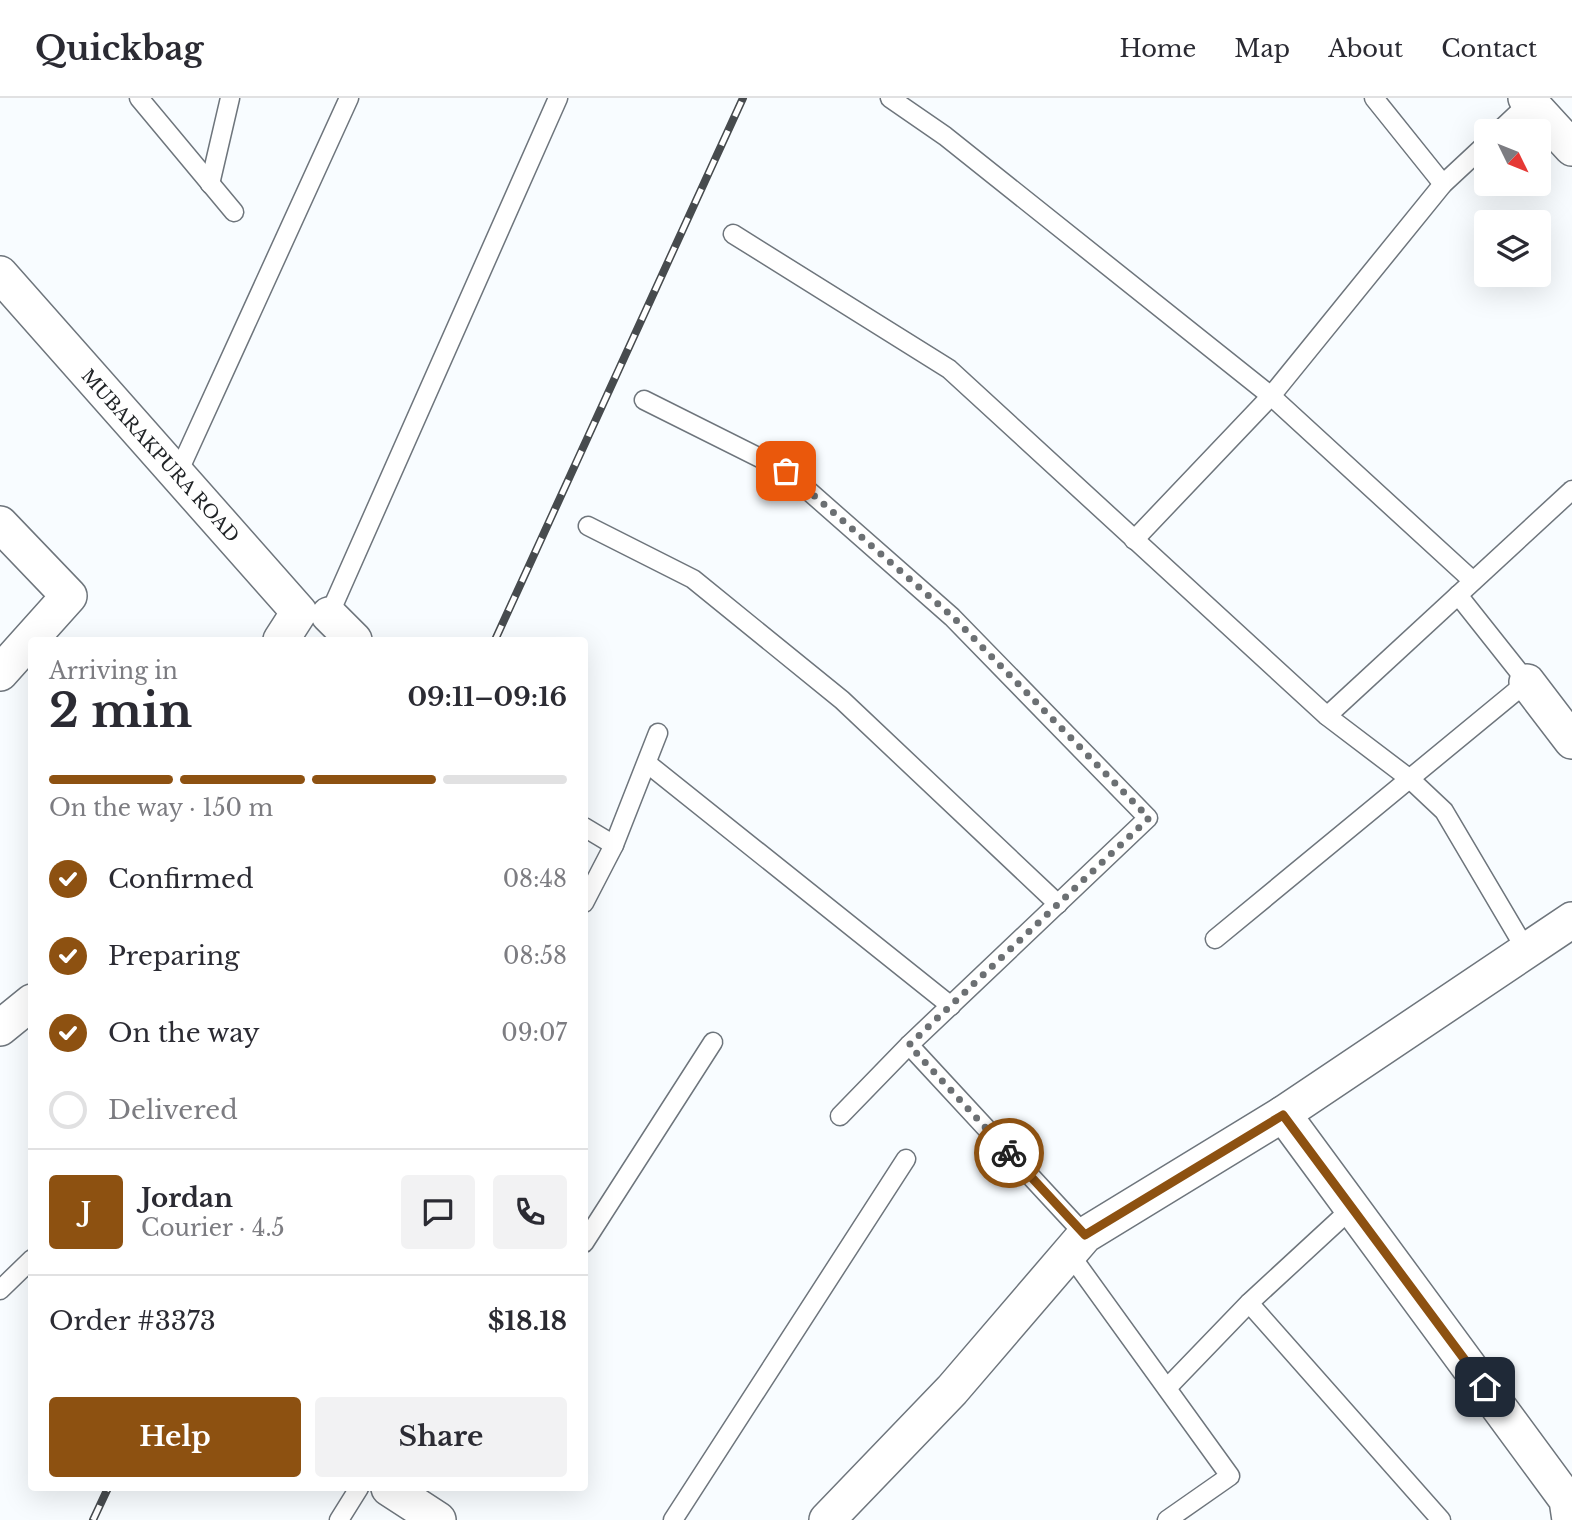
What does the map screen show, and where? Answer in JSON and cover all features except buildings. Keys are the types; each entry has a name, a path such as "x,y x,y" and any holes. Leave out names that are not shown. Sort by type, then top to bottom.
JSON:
{"street":[{"path":"1530,100 1572,148"},
{"name":"MUBARAKPURA ROAD","path":"0,274 303,623 345,637"},
{"path":"0,524 69,596 32,637"},
{"path":"0,673 28,642"},
{"path":"1527,682 1567,724"},
{"path":"827,1520 952,1390 1077,1244 1283,1115 1572,920"},
{"path":"0,1028 28,1005"},
{"path":"1283,1115 1567,1500 1570,1520"}],"lane":[{"path":"139,98 234,212"},
{"path":"210,184 230,98"},
{"path":"177,475 349,98"},
{"path":"303,623 558,98"},
{"path":"1374,98 1443,184"},
{"path":"1511,119 1530,100"},
{"path":"901,101 1271,396 1473,581"},
{"path":"1134,540 1271,396 1443,184 1474,155"},
{"path":"733,234 949,369 1327,716 1410,779 1444,811 1526,950"},
{"path":"644,400 786,471 953,617 1149,818 909,1045 840,1116"},
{"path":"1327,716 1572,490"},
{"path":"587,526 693,579 842,700 1058,904"},
{"path":"1215,939 1527,682 1458,595"},
{"path":"588,895 614,845 658,733"},
{"path":"648,764 951,1006"},
{"path":"588,829 614,845"},
{"path":"588,1236 713,1042"},
{"path":"909,1045 1077,1244 1167,1388 1230,1476 1167,1520"},
{"path":"673,1520 906,1159"},
{"path":"1167,1388 1249,1303 1352,1208"},
{"path":"0,1290 28,1263"},
{"path":"1249,1303 1441,1520"},
{"path":"339,1520 357,1491"}],"railway":[{"path":"496,637 743,98"},
{"path":"93,1520 107,1491"}],"way so far":[{"path":"786,471 953,617 1149,818 909,1045 1009,1153"}],"route":[{"path":"1009,1153 1085,1235 1283,1115 1485,1387"}]}
